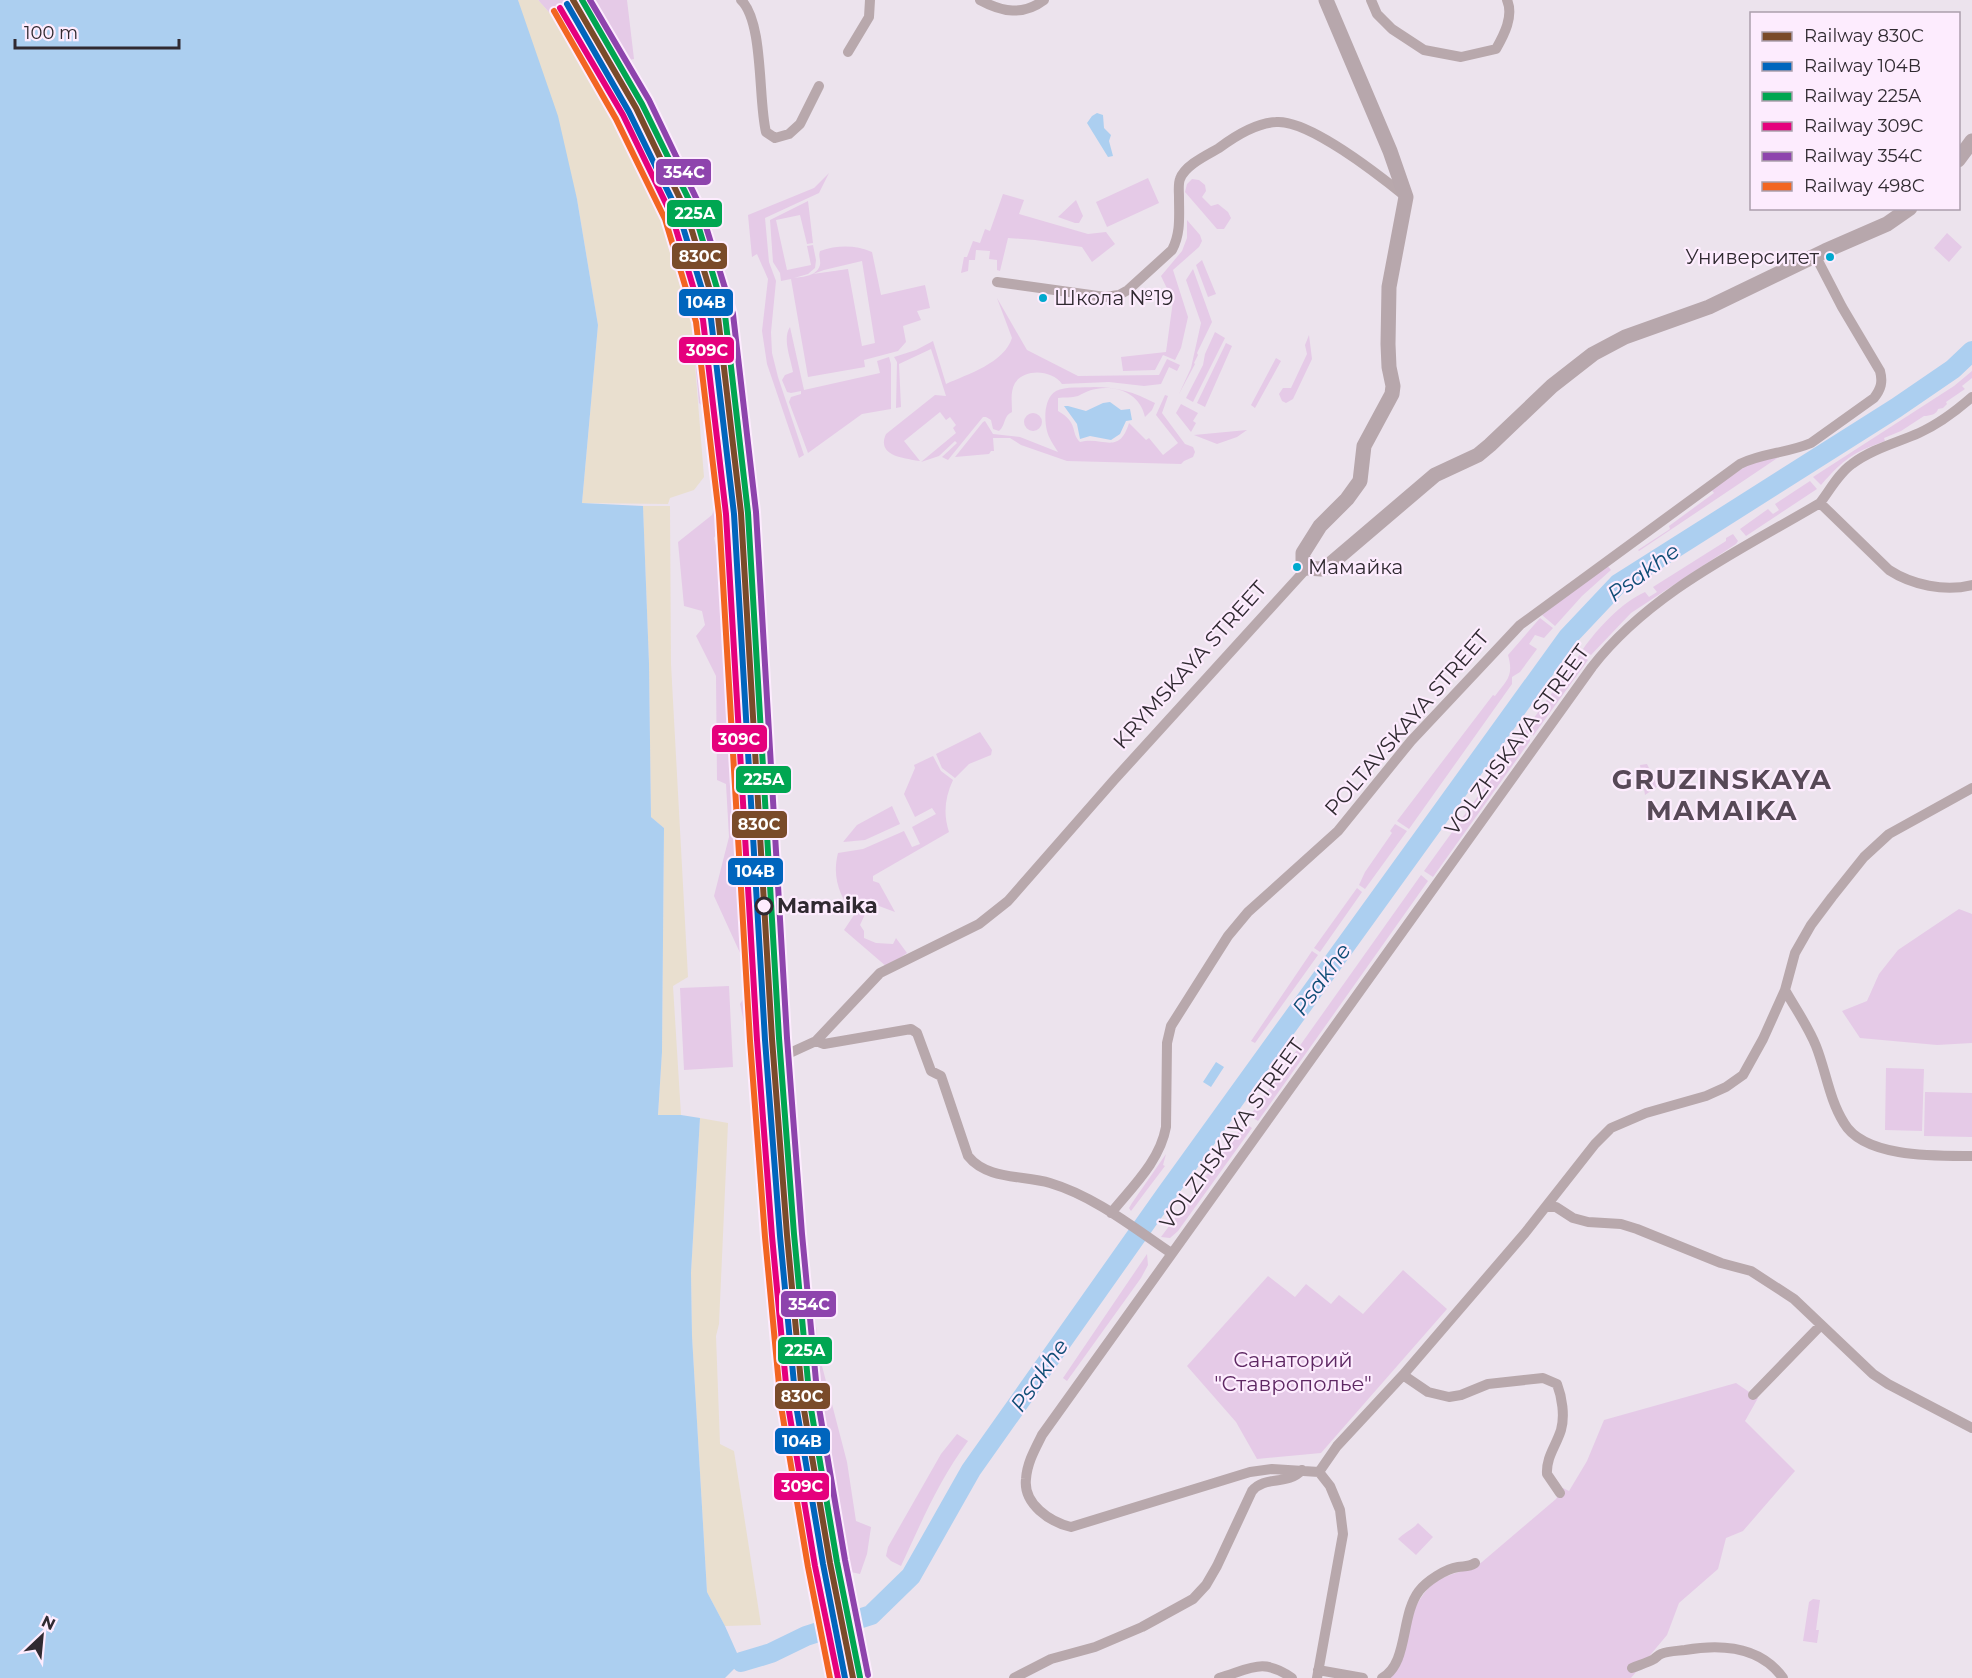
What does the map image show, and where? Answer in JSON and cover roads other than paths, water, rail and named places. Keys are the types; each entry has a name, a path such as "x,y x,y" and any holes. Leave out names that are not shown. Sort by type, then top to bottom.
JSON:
{"street":[{"path":"741,0 746,5 752,21 757,47 761,113 766,132 775,138 789,134 800,124 819,86"},
{"path":"848,52 869,17 870,0"},
{"path":"980,0 1011,12 1033,8 1044,0"},
{"path":"1326,0 1390,151 1406,197 1389,287 1388,345 1392,394 1364,446 1360,481 1347,499 1320,526 1303,553 1303,560 1307,568 1327,567 1403,505 1429,480 1484,450 1552,386 1593,354 1625,338 1709,307 1815,255 1887,224 1907,210"},
{"path":"1371,0 1377,14 1392,29 1424,50 1461,57 1496,49 1507,31 1509,4 1507,0"},
{"path":"997,282 1105,297 1119,295 1128,290 1172,250 1177,242 1180,179 1186,171 1234,137 1264,123 1279,121 1292,124 1333,143 1406,197"},
{"path":"1960,159 1972,141"},
{"name":"POLTAVSKAYA STREET","path":"1111,1213 1151,1162 1164,1137 1167,1043 1172,1026 1228,936 1248,912 1338,831 1411,741 1520,625 1740,464 1752,458 1799,448 1811,443 1874,398 1880,390 1882,379 1880,371 1842,307 1815,255"},
{"path":"1972,397 1943,420 1852,464 1820,503 1889,570 1899,576 1910,581 1946,588 1972,585"},
{"name":"VOLZHSKAYA STREET","path":"1319,1472 1272,1469 1250,1472 1071,1527 1048,1518 1036,1507 1028,1493 1025,1481 1028,1466 1042,1435 1598,659 1642,616 1665,598 1712,567 1820,503"},
{"name":"KRYMSKAYA STREET","path":"756,1058 792,1052 816,1041 880,973 979,924 1008,901 1114,780 1307,568"},
{"path":"1363,1678 1317,1674 1343,1534 1340,1510 1330,1486 1319,1472 1337,1446 1403,1375 1547,1207 1595,1144 1611,1128 1646,1113 1726,1088 1743,1075 1763,1039 1785,990 1795,953 1811,925 1864,857 1889,834 1972,788"},
{"path":"1785,990 1816,1045 1828,1088 1844,1125 1871,1145 1919,1156 1972,1156"},
{"name":"KRYMSKAYA STREET","path":"816,1041 824,1044 911,1029 917,1033 931,1071 941,1076 968,1156 975,1165 986,1170 1051,1183 1111,1213 1171,1253"},
{"path":"1547,1207 1556,1207 1573,1218 1587,1222 1621,1224 1722,1263 1751,1270 1794,1299 1874,1374 1888,1384 1972,1428"},
{"path":"1754,1395 1821,1325"},
{"path":"1403,1375 1428,1392 1449,1397 1461,1395 1488,1384 1543,1378 1557,1384 1563,1420 1549,1455 1547,1474 1560,1493"},
{"path":"1014,1678 1051,1659 1095,1647 1142,1627 1193,1599 1206,1585 1217,1566 1252,1491 1257,1485 1287,1480 1302,1470"},
{"path":"1382,1678 1388,1675 1396,1662 1402,1648 1406,1617 1419,1592 1432,1579 1449,1569 1470,1567 1475,1563"},
{"path":"1632,1668 1653,1660 1660,1654 1708,1646 1730,1647 1763,1659 1783,1678"},
{"path":"1219,1678 1262,1665 1277,1668 1292,1678"}],"water":[{"path":"0,0 518,0 558,116 577,199 598,325 582,503 643,506 649,663 651,817 664,828 662,1052 658,1115 700,1118 691,1273 692,1336 707,1592 741,1662 725,1678 0,1678"},
{"path":"1097,113 1103,115 1104,128 1111,135 1109,141 1113,156 1108,157 1087,123"},
{"path":"1110,402 1121,410 1130,409 1132,420 1126,421 1120,434 1111,440 1090,436 1080,439 1077,424 1064,406 1086,411"},
{"path":"1216,1062 1224,1067 1211,1087 1203,1082"}],"waterway":[{"name":"Psakhe","path":"741,1662 771,1653 806,1636 871,1615 911,1576 971,1470 1166,1194 1568,637 1618,584 1896,408 1953,369 1972,351"}],"rail line":[{"name":"830С","path":"573,0 636,108 686,211 718,317 741,513 772,1039 803,1404 830,1563 853,1678"},
{"name":"225А","path":"582,0 642,104 693,208 725,315 748,513 779,1038 810,1403 837,1562 860,1677"},
{"name":"354С","path":"590,0 649,100 699,204 733,314 756,512 787,1038 818,1402 845,1560 868,1675"},
{"name":"104В","path":"567,4 629,112 679,214 711,319 734,514 765,1040 796,1405 845,1678"},
{"name":"309С","path":"560,8 623,115 672,216 703,320 726,514 757,1040 788,1405 815,1566 838,1678"},
{"name":"498С","path":"554,11 616,119 665,219 696,322 719,515 750,1041 781,1406 808,1567 830,1678"}],"place":[{"name":"Университет","path":"1830,257"},
{"name":"Школа №19","path":"1043,298"},
{"name":"Мамайка","path":"1297,567"},
{"name":"Mamaika","path":"764,906"}],"district":[{"name":"GRUZINSKAYA MAMAIKA","path":"1722,796"}],"park label":[{"name":"Санаторий \"Ставрополье\"","path":"1293,1372"}]}
